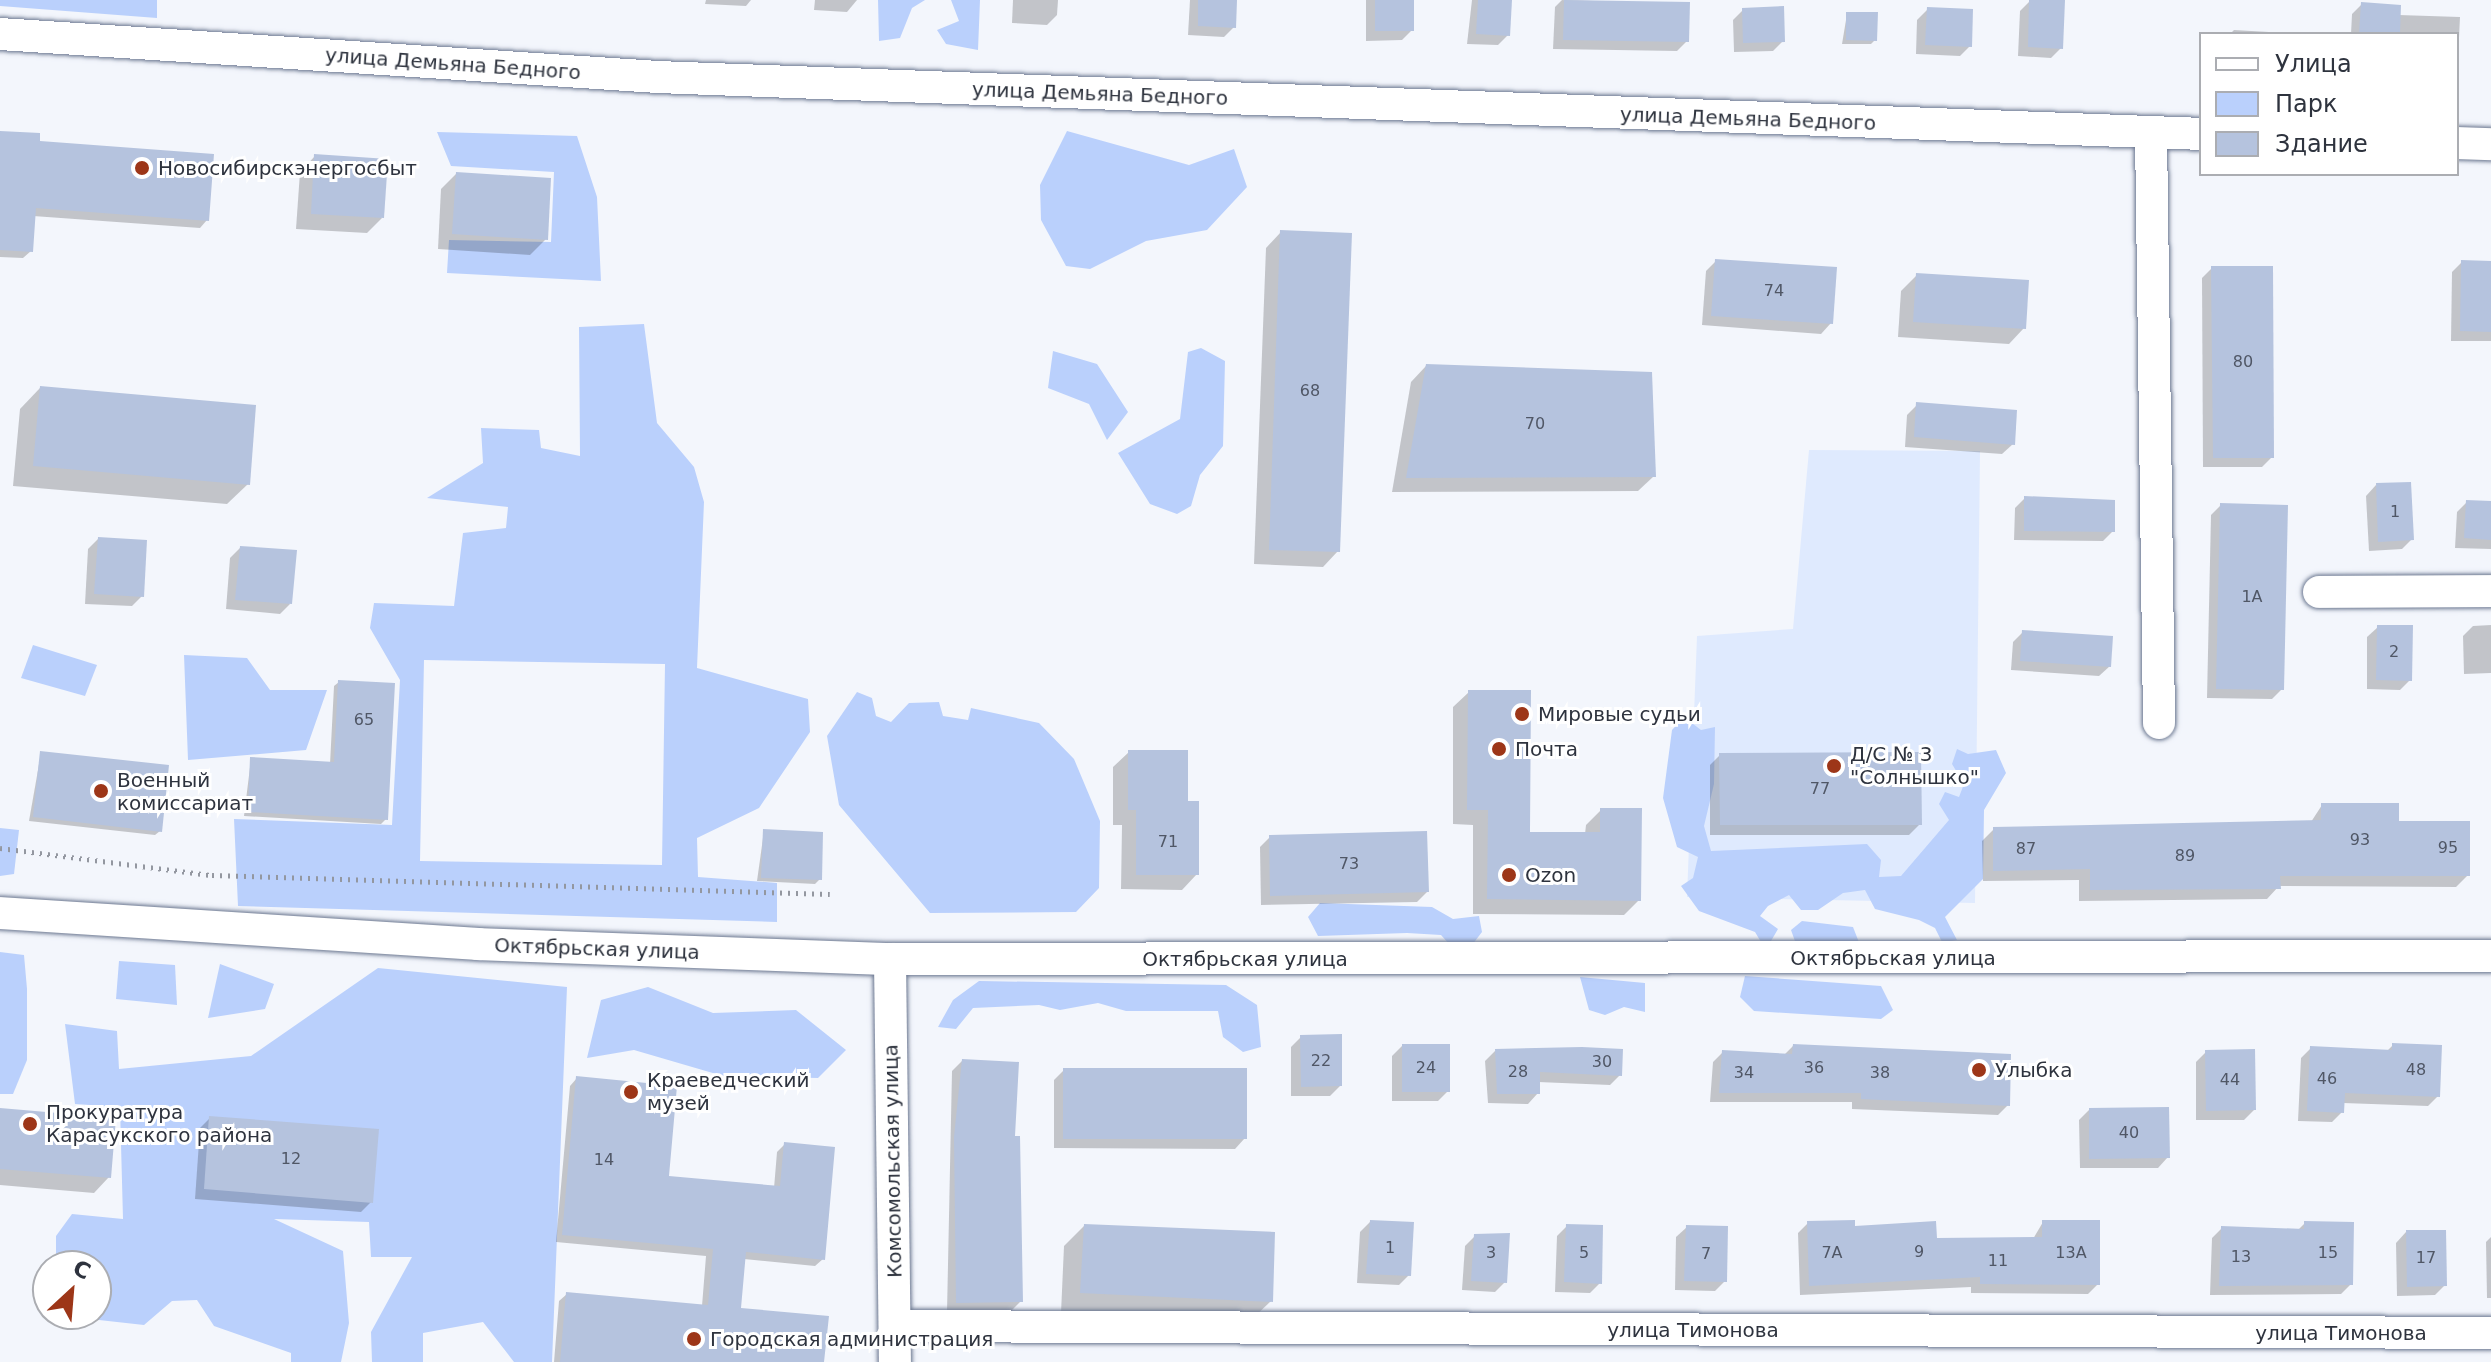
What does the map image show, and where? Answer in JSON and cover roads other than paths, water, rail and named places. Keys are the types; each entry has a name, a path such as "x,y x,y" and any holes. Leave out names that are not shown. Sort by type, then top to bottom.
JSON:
{"street":[{"name":"улица Демьяна Бедного","path":"0,34 657,77 2199,134"},
{"path":"2151,133 2159,723"},
{"path":"2459,143 2491,144"},
{"path":"2319,592 2491,591"},
{"name":"Октябрьская улица","path":"0,913 478,944 890,959 2491,956"},
{"name":"Комсомольская улица","path":"890,959 895,1362"},
{"name":"улица Тимонова","path":"895,1326 2491,1333"}],"place":[{"name":"Новосибирскэнергосбыт","path":"142,168"},
{"name":"Мировые судьи","path":"1522,714"},
{"name":"Почта","path":"1499,749"},
{"name":"Д/С № 3 \"Солнышко\"","path":"1834,766"},
{"name":"Военный комиссариат","path":"101,791"},
{"name":"Ozon","path":"1509,875"},
{"name":"Улыбка","path":"1979,1070"},
{"name":"Краеведческий музей","path":"631,1092"},
{"name":"Прокуратура Карасукского района","path":"30,1124"},
{"name":"Городская администрация","path":"694,1339"}]}
